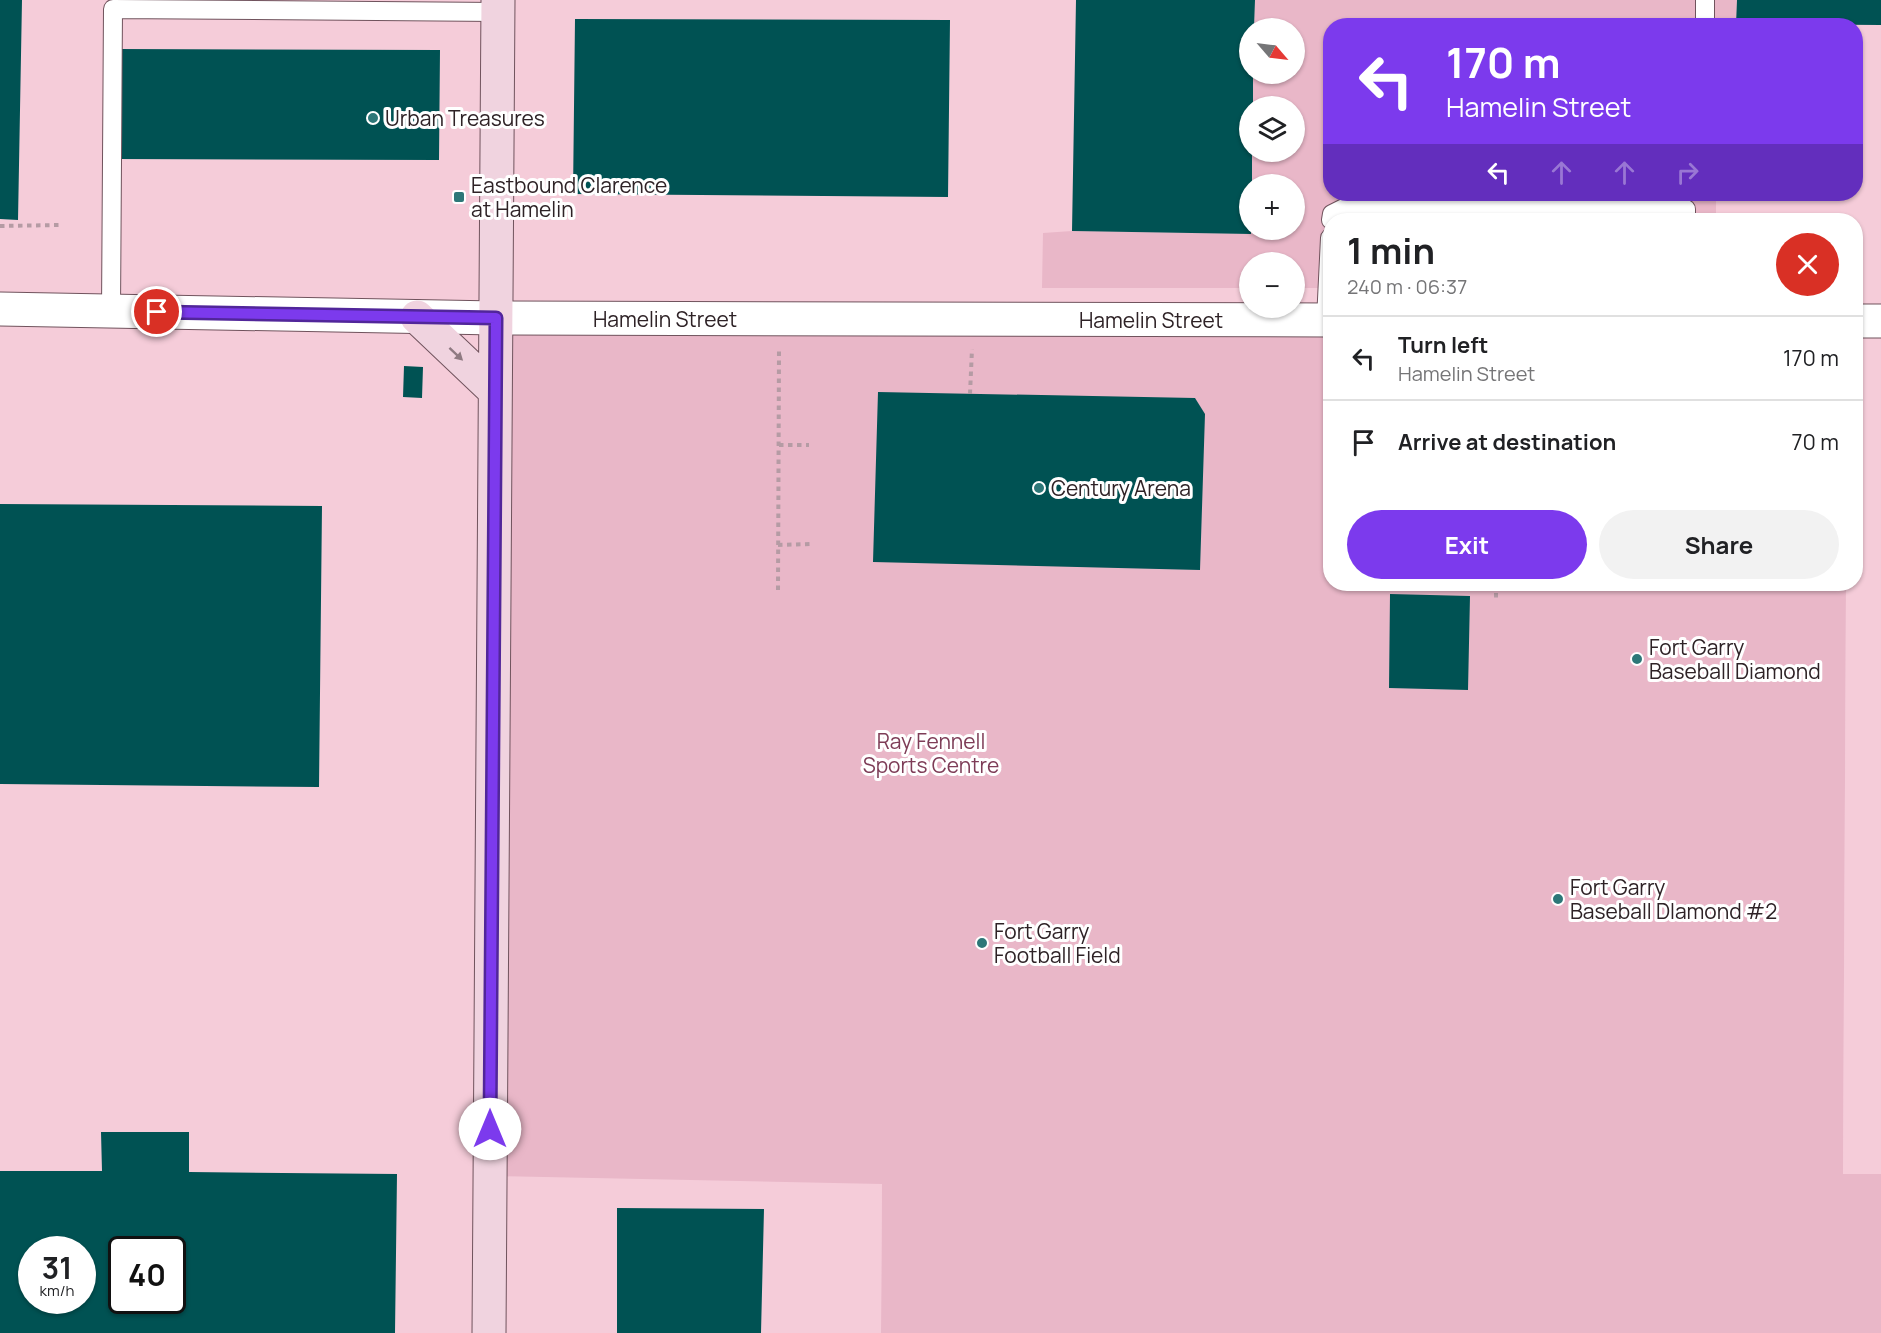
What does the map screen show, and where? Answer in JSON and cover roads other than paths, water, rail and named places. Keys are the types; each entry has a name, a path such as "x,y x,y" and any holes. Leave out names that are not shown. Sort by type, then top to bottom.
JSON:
{"street":[{"path":"489,1333 498,6"},
{"name":"Hamelin Street","path":"0,309 496,318 1323,320"},
{"path":"417,317 495,391"},
{"path":"1863,321 1881,321"}],"lane":[{"path":"1705,0 1705,18"},
{"path":"111,311 113,9 498,6"},
{"path":"1334,213 1352,204 1688,208"}],"place":[{"name":"Urban Treasures","path":"373,118"},
{"name":"Eastbound Clarence at Hamelin","path":"459,197"},
{"name":"Century Arena","path":"1039,488"},
{"name":"Fort Garry Baseball Diamond","path":"1637,659"},
{"name":"Fort Garry Baseball DIamond #2","path":"1558,899"},
{"name":"Fort Garry Football Field","path":"982,943"}],"park label":[{"name":"Ray Fennell Sports Centre","path":"931,753"}]}
